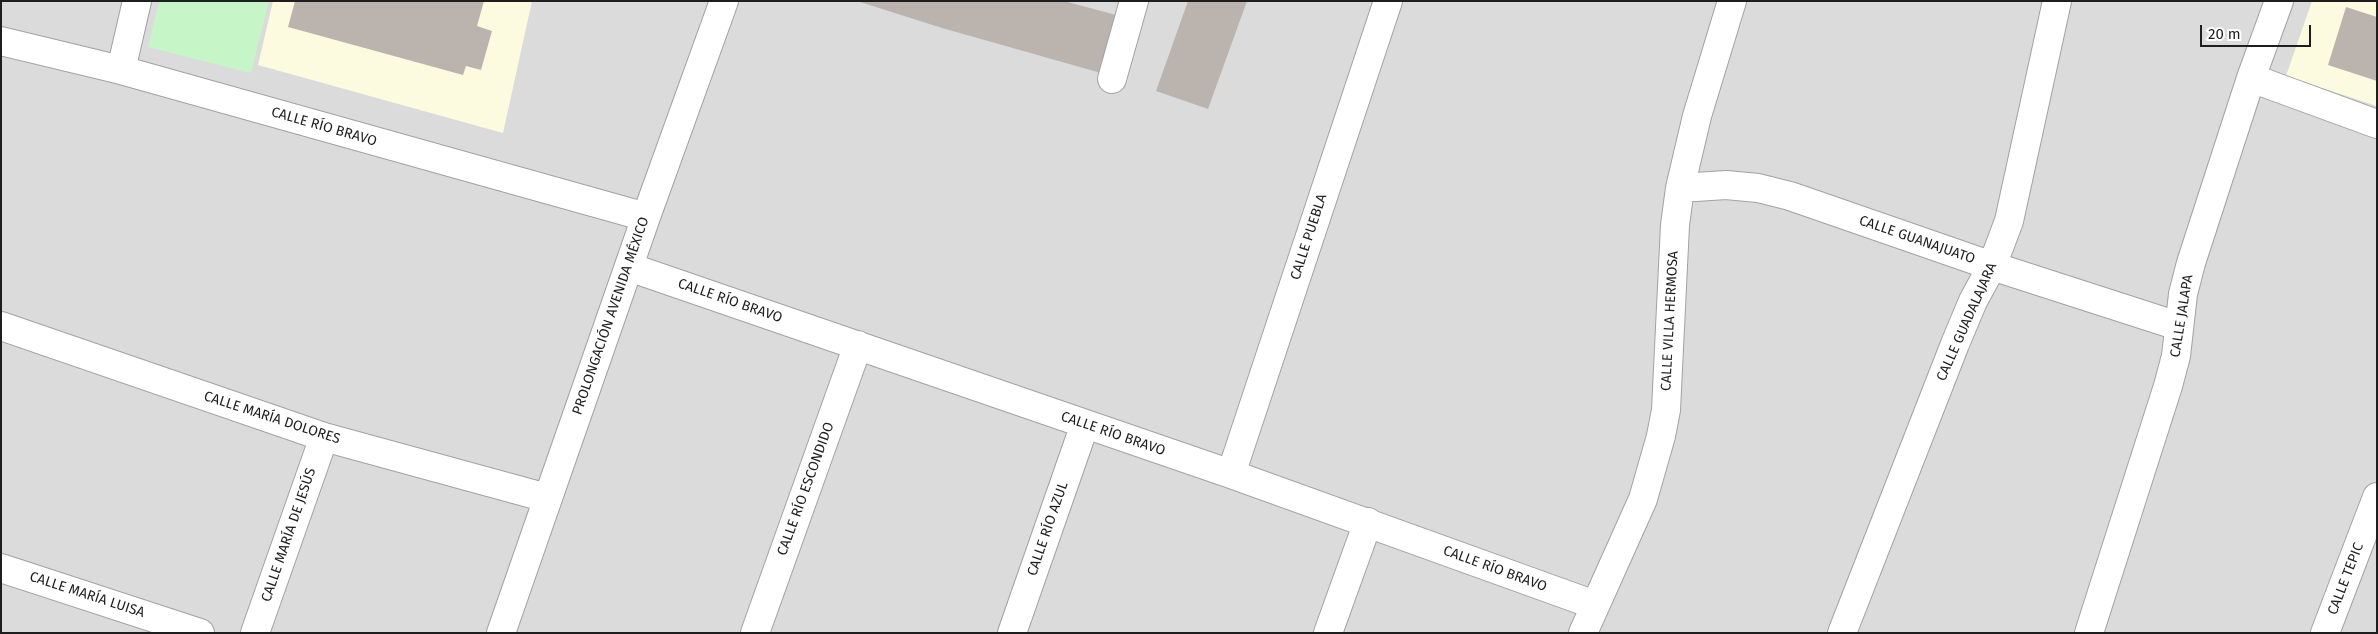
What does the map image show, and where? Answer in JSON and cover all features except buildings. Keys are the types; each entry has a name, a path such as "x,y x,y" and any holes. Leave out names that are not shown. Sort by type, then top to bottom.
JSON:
{"street":[{"path":"120,70 137,1"},
{"name":"PROLONGACIÓN AVENIDA MÉXICO","path":"501,633 646,216 724,1"},
{"path":"1112,79 1134,1"},
{"name":"CALLE PUEBLA","path":"1230,474 1388,1"},
{"name":"CALLE VILLA HERMOSA","path":"1584,633 1643,500 1661,436 1666,410 1675,225 1680,188 1696,116 1732,1"},
{"name":"CALLE GUADALAJARA","path":"1842,633 1954,344 1973,301 1992,266 2009,221 2057,1"},
{"name":"CALLE JALAPA","path":"2089,633 2168,386 2176,356 2178,326 2191,263 2251,78 2279,1"},
{"name":"CALLE RÍO BRAVO","path":"1,41 120,70 646,216"},
{"path":"2251,78 2377,124"},
{"name":"CALLE GUANAJUATO","path":"1680,188 1726,185 1758,188 1790,196 1992,266 2178,326"},
{"name":"CALLE RÍO BRAVO","path":"629,267 1368,522 1595,605"},
{"name":"CALLE MARÍA DOLORES","path":"1,326 324,437 547,498"},
{"name":"CALLE RÍO ESCONDIDO","path":"755,633 858,346"},
{"name":"CALLE RÍO AZUL","path":"1012,633 1085,424"},
{"name":"CALLE MARÍA DE JESÚS","path":"255,633 324,437"},
{"name":"CALLE TEPIC","path":"2325,633 2377,497"},
{"path":"1328,633 1368,522"},
{"name":"CALLE MARÍA LUISA","path":"1,568 200,633"}],"shaded area":[{"path":"1,1 2377,1 2377,633 1,633"},
{"path":"273,1 532,1 503,133 258,65"},
{"path":"2312,1 2377,1 2377,106 2286,76"}],"green space":[{"path":"159,1 269,1 251,73 148,47"}]}
